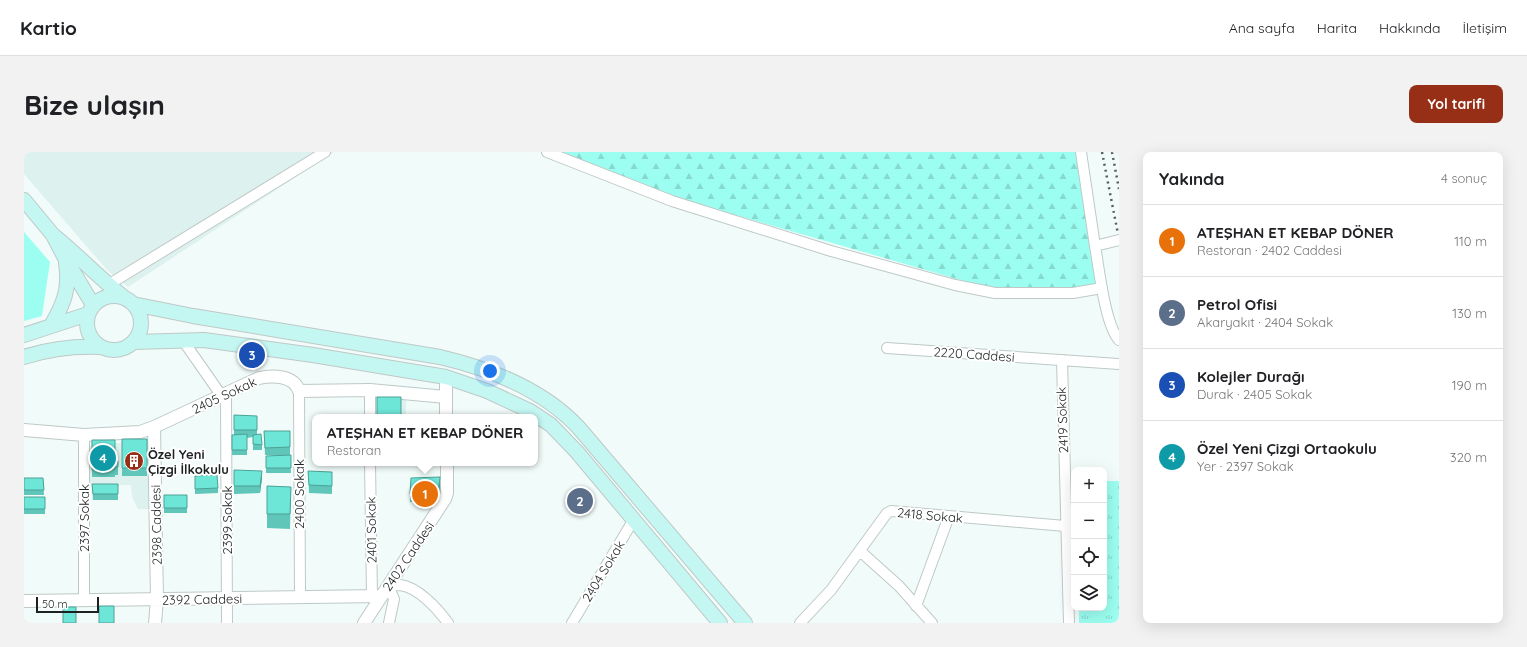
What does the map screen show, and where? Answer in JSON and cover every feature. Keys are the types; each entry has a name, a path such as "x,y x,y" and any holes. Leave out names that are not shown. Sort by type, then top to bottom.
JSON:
{"main road":[{"path":"24,200 53,234 108,285 130,302 140,314 141,321 138,336 134,342 126,348 118,350 82,346 58,348 24,357"},
{"path":"53,234 91,309 87,328 89,335 100,347"},
{"path":"51,326 60,310 66,293 68,275 65,258"},
{"path":"24,335 51,326 91,309 100,300 115,296 130,302 193,316 440,357 475,366 530,389 558,408 583,432 745,623"},
{"path":"134,342 182,339 204,340 313,355 446,377 500,396 533,414"},
{"path":"538,417 551,425 577,452 720,623"}],"street":[{"path":"108,285 325,152"},
{"path":"547,152 672,201 831,251 955,285 995,293 1073,293 1102,288"},
{"path":"1082,152 1108,319 1115,336 1119,340"},
{"path":"1096,246 1119,240"},
{"path":"182,339 223,394"},
{"name":"2220 Caddesi","path":"887,348 1119,364"},
{"name":"2419 Sokak","path":"1062,360 1065,526 1069,623"},
{"name":"2405 Sokak","path":"24,430 84,435 140,432 154,427 259,378 272,376 292,381 296,384 299,391"},
{"path":"446,377 446,414"},
{"path":"299,391 370,390 446,397"},
{"path":"370,390 370,414"},
{"name":"2400 Sokak","path":"299,391 300,597"},
{"name":"2399 Sokak","path":"223,394 227,623"},
{"name":"2398 Caddesi","path":"154,427 157,599 155,623"},
{"name":"2397 Sokak","path":"84,435 84,600"},
{"name":"2401 Sokak","path":"370,466 376,597"},
{"name":"2402 Caddesi","path":"364,623 376,597 388,586 445,499 447,493 447,466"},
{"name":"2418 Sokak","path":"800,623 831,590 887,513 891,511 1065,526"},
{"path":"916,606 949,516"},
{"name":"2404 Sokak","path":"572,623 634,519"},
{"path":"860,551 899,586 932,623"},
{"path":"388,623 394,599 388,586 402,585 421,594 441,613 448,623"},
{"name":"2392 Caddesi","path":"24,601 376,597"}],"shaded area":[{"path":"24,152 334,152 128,287 108,271 24,174"},
{"path":"377,396 406,400 406,414 374,414 374,402"},
{"path":"144,441 151,443 151,509 138,509 132,497 131,485 89,486 88,451 90,447 93,445"}],"green space":[{"path":"559,152 1079,152 1099,286 1073,291 995,290 673,197"},
{"path":"24,232 50,262 42,316 24,321"},
{"path":"1070,481 1071,481 1071,573"},
{"path":"1107,481 1119,481 1119,623 1079,623 1079,611 1107,611"}],"building":[{"path":"377,397 401,397 401,414 377,414"},
{"path":"234,415 257,416 257,430 234,430"},
{"path":"264,431 290,431 290,447 265,448"},
{"path":"247,434 247,450 232,450 232,435"},
{"path":"261,434 262,445 253,444 253,435"},
{"name":"Özel Yeni Çizgi İlkokulu","path":"122,439 147,439 147,468 122,468"},
{"path":"92,440 115,440 115,461 118,461 118,467 115,467 115,469 92,470"},
{"path":"291,455 291,468 266,468 266,456"},
{"path":"234,470 262,471 260,486 234,486"},
{"path":"308,471 332,472 332,486 309,485"},
{"path":"217,475 218,488 195,489 195,476"},
{"path":"440,477 438,494 410,494 411,478"},
{"path":"24,478 43,478 44,490 24,490"},
{"path":"92,484 118,484 118,494 93,494"},
{"path":"267,486 291,487 290,514 267,514"},
{"path":"164,495 187,495 187,508 164,508"},
{"path":"24,497 45,497 45,509 24,509"},
{"path":"99,606 114,606 114,623 99,623"},
{"path":"63,607 76,607 76,623 63,623"}],"railway":[{"path":"1102,152 1118,234"},
{"path":"1112,152 1119,189"}],"place":[{"name":"Kolejler Durağı","path":"252,355"},
{"name":"Özel Yeni Çizgi Ortaokulu","path":"103,458"},
{"name":"Özel Yeni Çizgi İlkokulu","path":"134,461"},
{"name":"ATEŞHAN ET KEBAP DÖNER","path":"425,494"},
{"name":"Petrol Ofisi","path":"580,501"}]}
